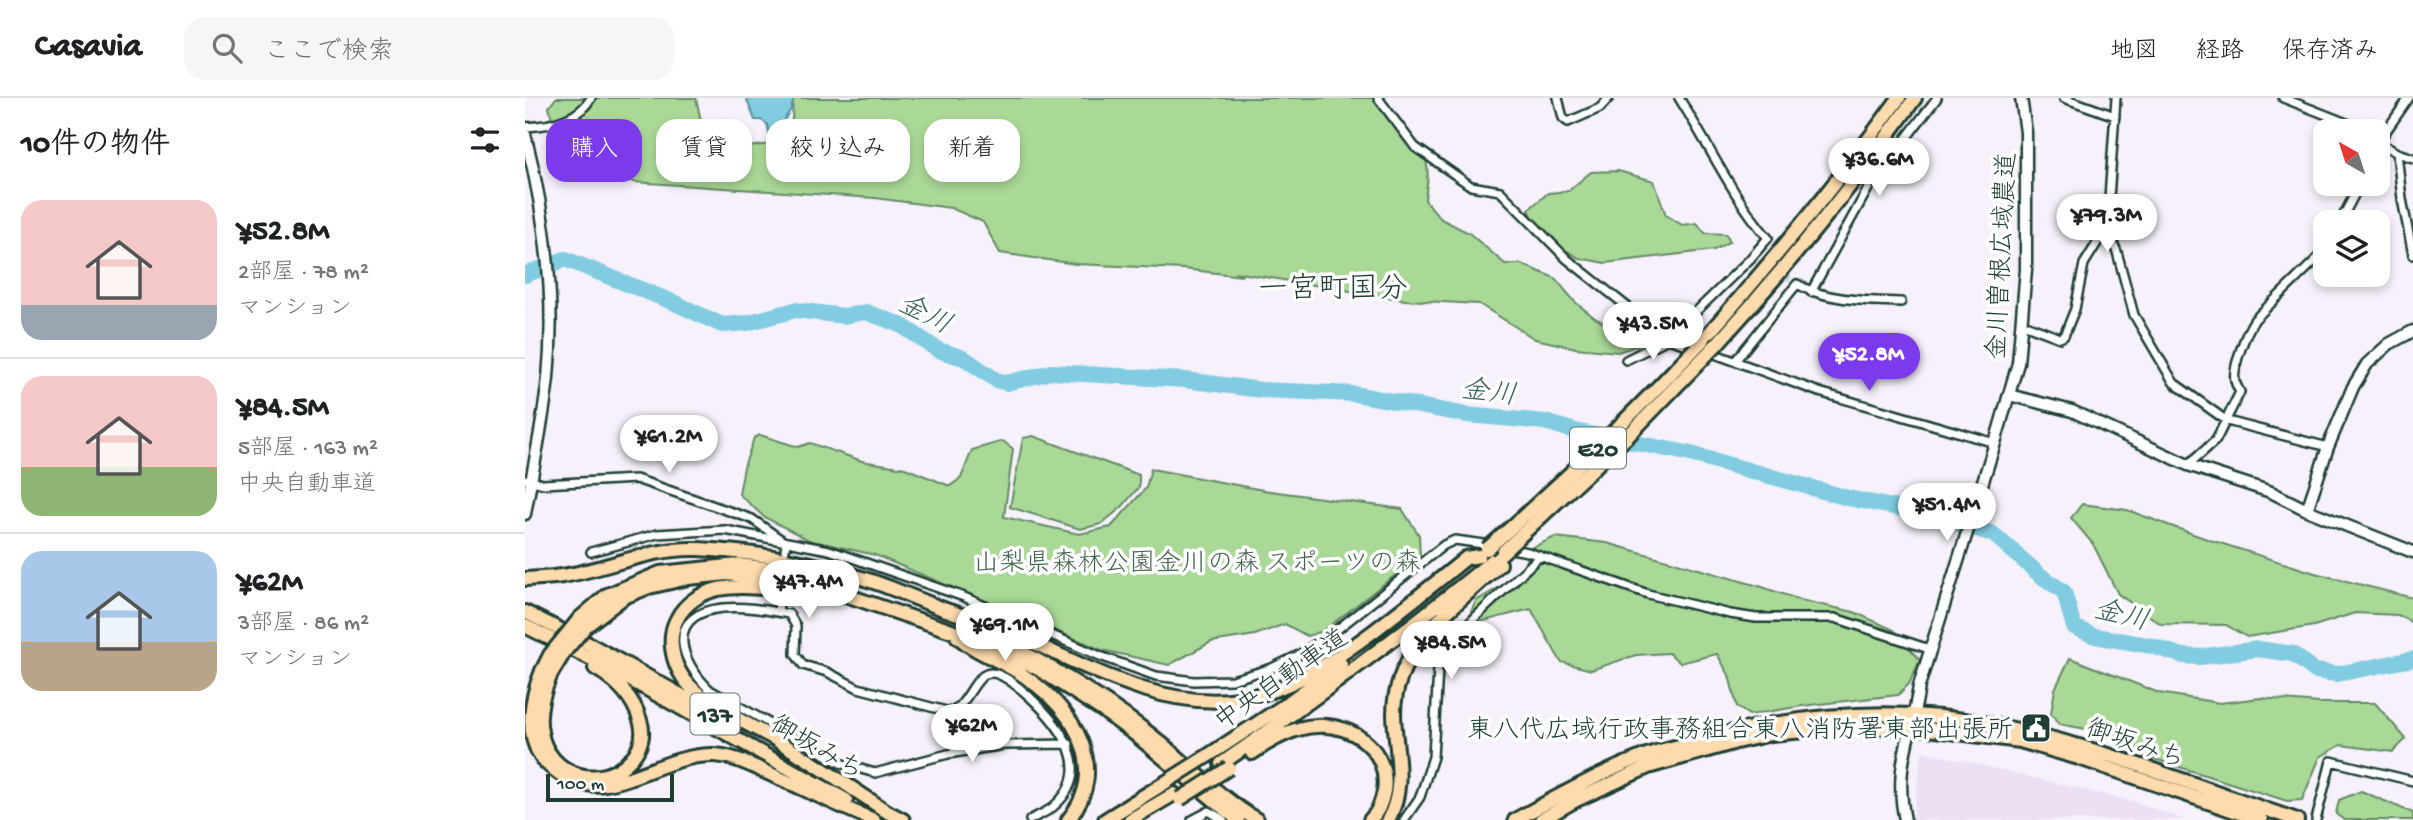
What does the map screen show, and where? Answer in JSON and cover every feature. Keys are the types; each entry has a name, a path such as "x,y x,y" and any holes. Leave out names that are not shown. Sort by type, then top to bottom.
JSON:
{"highway":[{"name":"中央自動車道","path":"1105,820 1282,707 1483,553 1549,495 1703,340 1763,272 1899,98"},
{"name":"E20","path":"1507,553 1525,538 1525,532 1629,435 1772,283 1853,183 1915,98"},
{"path":"525,579 564,576 649,553 695,549 758,555 821,566 871,581 964,617 982,620 1143,689 1195,700 1247,698 1297,683 1350,649 1466,558 1483,553"},
{"name":"中央自動車道","path":"1130,820 1177,796 1225,766 1507,553"},
{"path":"1388,820 1394,810 1399,781 1394,714 1396,692 1406,663 1427,632 1507,553"},
{"path":"871,581 739,565 660,573 626,586 607,596 583,622 547,673 532,701 531,733 537,752 550,769 564,781 584,787 609,788 664,766 712,755 737,759 875,820"},
{"path":"583,622 624,597 649,587 688,578 727,574 794,581 837,592 996,648 1061,682 1136,735 1238,820"},
{"path":"837,592 750,587 718,589 699,596 682,609 672,628 672,649 684,679 889,813"},
{"name":"御坂みち","path":"525,612 641,672 903,820"},
{"path":"964,617 977,627 1076,681 1183,761 1237,808 1257,820"},
{"path":"529,628 558,649 610,678 636,706 643,730 638,752 623,768 602,777 579,776 558,765 541,733 540,712 547,673"},
{"name":"御坂みち","path":"529,628 600,663 849,802 875,820"},
{"path":"952,633 970,648 1026,677 1055,703 1075,728 1086,755 1088,781 1078,808 1068,820"},
{"name":"御坂みち","path":"1515,820 1641,757 1715,736 1831,715 1992,724 2066,742 2297,820"},
{"name":"御坂みち","path":"1541,820 1648,767 1736,742 1771,734 1914,721 2020,741 2261,820"},
{"path":"1225,766 1296,729 1319,725 1346,729 1361,736 1382,766 1385,782 1383,800 1370,820"},
{"path":"1145,820 1177,796"}],"street":[{"path":"525,127 542,126 572,116 585,107 591,98"},
{"path":"1378,98 1415,147 1471,186 1500,191 1567,259 1668,339 1736,360 1819,392 1995,443"},
{"path":"1557,98 1563,118 1569,122 1600,108 1609,98"},
{"path":"1626,360 1668,339 1754,260 1768,238 1732,187 1709,144 1679,98"},
{"path":"1811,292 1870,185 1937,98"},
{"name":"金川曽根広域農道","path":"1905,820 1899,780 1903,754 1914,721 1919,686 2018,363 2023,324 2027,132 2021,98"},
{"path":"2064,98 2115,116"},
{"path":"2116,98 2107,227 2117,252 2134,315 2174,383 2227,421 2328,447"},
{"path":"2283,98 2336,119"},
{"path":"2391,124 2409,98"},
{"path":"525,134 545,237 550,318 548,380 537,454 528,481 525,514"},
{"path":"2391,150 2413,158"},
{"path":"2397,153 2402,199 2413,255"},
{"path":"2023,324 2060,338 2064,336 2075,309 2084,264 2107,227"},
{"path":"2188,466 2216,440 2240,392 2235,371 2249,328 2313,263"},
{"path":"1790,279 1811,292 1868,301 1901,302"},
{"path":"1736,360 1797,284"},
{"path":"2307,510 2328,447 2353,387 2367,364 2389,344 2413,331"},
{"path":"2009,395 2072,411 2188,466 2271,492 2307,510 2413,552"},
{"path":"528,481 543,484 636,479 752,519 786,546"},
{"path":"591,552 657,534 725,530 786,546 829,550 964,597 1100,656 1156,676 1194,681 1232,680 1272,668 1297,656 1333,632 1423,559 1455,540 1540,556 1648,594 1730,614 1756,618 1835,618 1929,649"},
{"path":"1404,820 1420,797 1433,757 1438,669 1447,645 1540,556"},
{"path":"778,611 780,595"},
{"path":"1030,820 1053,807 1068,787 1073,766 1069,744 1051,717 1024,691 999,676 990,673 982,676 958,710 950,712 858,688 827,672 803,665 796,654 796,626 789,614 747,608 721,608 704,612 686,628 682,648 687,663 710,695 840,763 874,773 971,750 1005,745 1069,744"},
{"path":"2316,820 2331,761 2413,782"},
{"path":"1192,820 1209,811 1223,820"}],"shaded area":[{"path":"1922,751 2135,802 2185,820 1913,820"}],"green space":[{"path":"556,98 696,98 701,119 656,119 656,182 752,182 752,146 766,145 766,182 910,182 910,119 792,119 793,98 1380,98 1389,117 1422,153 1428,171 1425,200 1441,219 1469,233 1505,264 1521,264 1555,278 1575,302 1595,318 1642,344 1618,352 1576,348 1535,339 1479,304 1405,300 1234,272 1242,276 1183,269 1076,264 1000,253 983,222 951,208 875,198 634,182 642,182 642,119 552,119 549,107"},
{"path":"1618,171 1654,181 1666,215 1682,225 1697,223 1705,233 1726,234 1730,241 1714,250 1605,263 1579,258 1562,248 1532,217 1529,209 1548,193 1568,191 1591,172"},
{"name":"山梨県森林公園金川の森 スポーツの森","path":"760,435 798,447 810,443 862,461 905,468 950,486 961,478 972,450 1003,441 1013,449 1004,517 1079,534 1111,527 1146,488 1151,469 1263,490 1402,509 1419,535 1420,556 1323,631 1307,636 1285,624 1255,635 1211,642 1169,665 1102,650 875,555 809,540 764,517 739,494 744,467 754,438"},
{"path":"1033,436 1139,475 1139,487 1122,507 1101,524 1080,529 1010,507 1023,438"},
{"path":"2082,504 2127,510 2315,573 2413,598 2413,623 2398,615 2355,613 2314,626 2247,637 2226,625 2161,624 2118,594 2093,544 2071,518"},
{"path":"1555,537 1607,543 1800,600 1854,612 1894,630 1920,660 1909,684 1898,695 1749,715 1737,707 1729,675 1717,654 1680,663 1669,653 1636,655 1591,670 1561,662 1531,609 1480,622 1470,614 1476,601 1520,575 1533,547"},
{"path":"2070,658 2159,693 2220,703 2260,698 2319,703 2375,703 2406,739 2393,752 2341,745 2320,757 2302,800 2287,801 2148,757 2112,734 2060,724 2051,713 2055,689"},
{"path":"2361,791 2413,813 2413,820 2344,820 2336,814 2339,800"}],"water":[{"path":"746,98 794,98 785,119 766,119 766,123 755,120"}],"waterway":[{"name":"金川","path":"525,275 565,259 722,325 747,323 795,310 844,316 866,312 901,325 938,350 964,358 996,380 1007,383 1051,372 1185,380 1261,390 1355,394 1467,415 1545,422 1575,431 1687,453 1848,498 1933,515 1993,534 2064,592 2074,627 2095,636 2152,646 2183,656 2200,657 2258,649 2293,654 2315,671 2337,674 2413,659"}],"tunnel":[{"path":"1757,263 1790,279"}],"place":[{"name":"東八代広域行政事務組合東八消防署東部出張所","path":"2036,728"}],"district":[{"name":"一宮町国分","path":"1333,287"}]}
